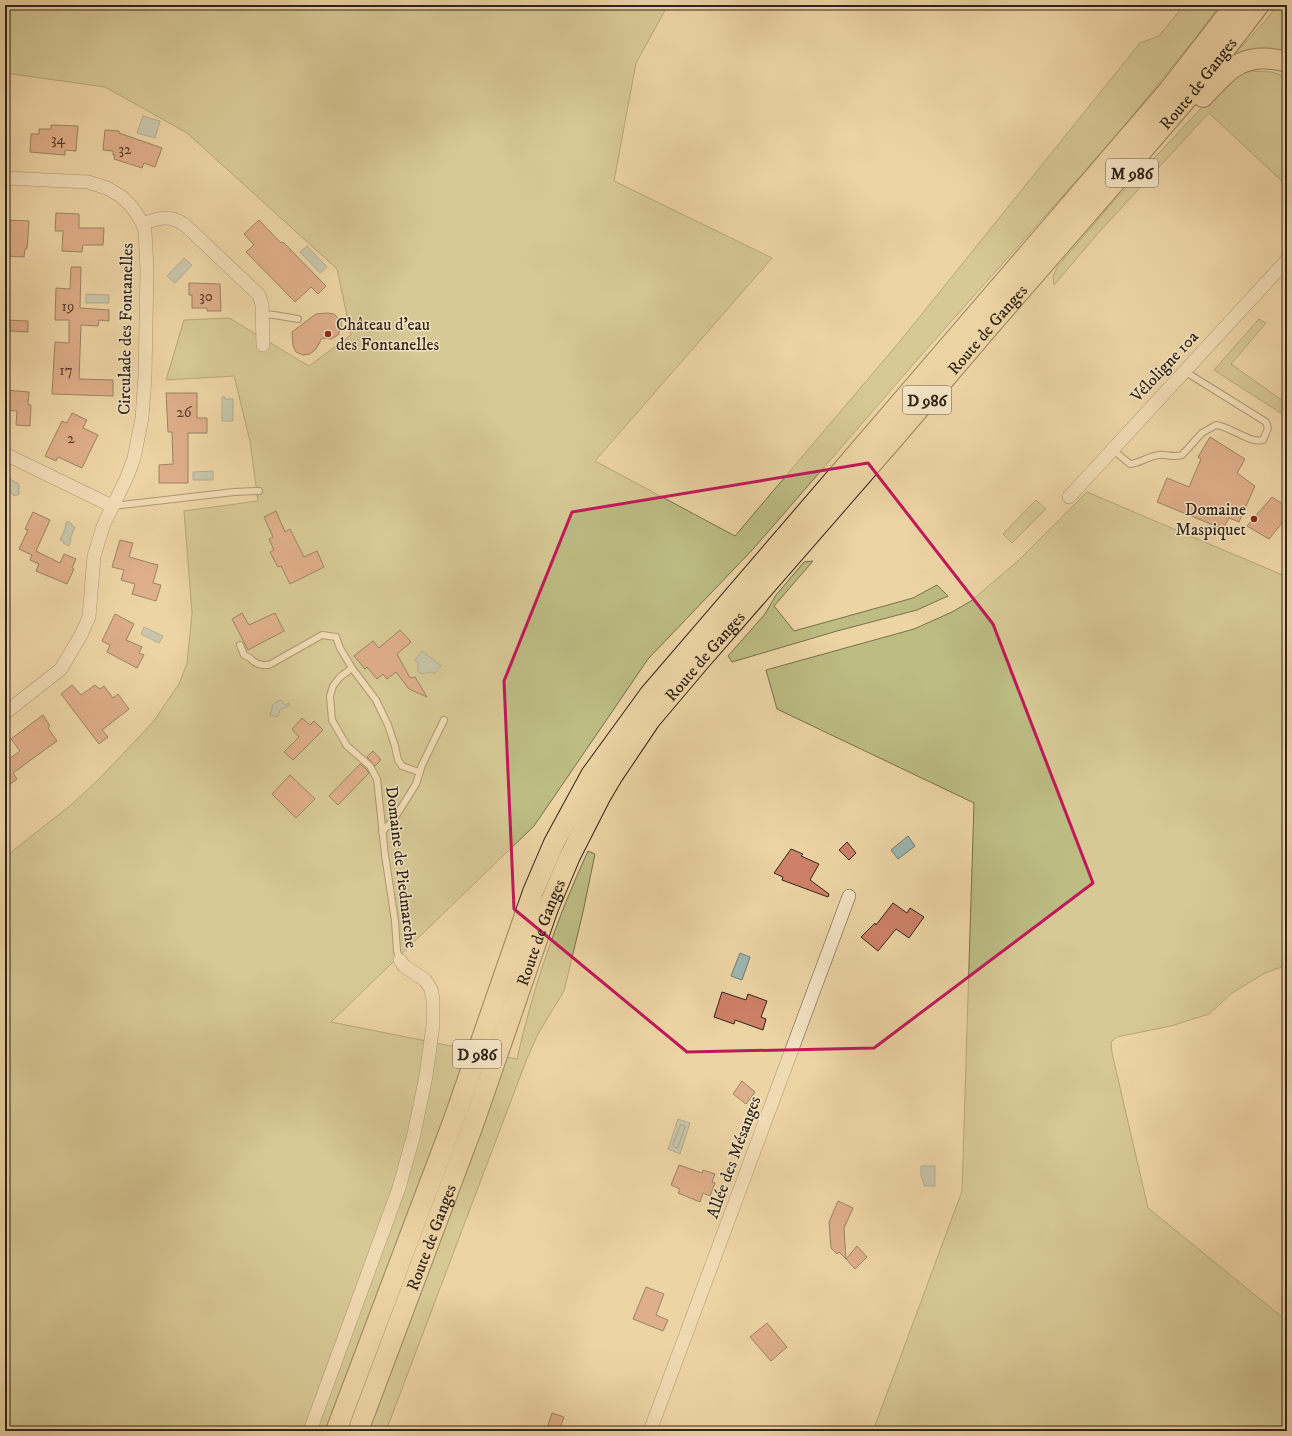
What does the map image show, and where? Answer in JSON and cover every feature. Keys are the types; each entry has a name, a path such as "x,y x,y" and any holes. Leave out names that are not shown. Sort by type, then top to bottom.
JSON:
{"main road":[{"name":"Route de Ganges","path":"336,1431 453,1122 533,892 554,843 592,775 650,694 1169,90 1235,5"},
{"name":"Route de Ganges","path":"358,1431 474,1125 548,908 570,856 613,775 650,720 1180,107 1259,5"},
{"name":"M 986","path":"994,321 1226,72 1239,63 1250,59 1275,58 1287,62"}],"street":[{"name":"Circulade des Fontanelles","path":"5,178 88,182 107,188 132,207 142,224 145,231 147,271 145,376 142,418 134,458 127,477 101,532 94,556 89,617 82,633 61,669 5,713"},
{"path":"142,224 167,217 177,219 259,295 263,314 264,345"},
{"name":"Véloligne 10a","path":"1069,497 1287,260"},
{"path":"5,454 112,506"},
{"name":"Allée des Mésanges","path":"650,1431 849,896"},
{"path":"310,1431 399,1188 414,1134 426,1076 433,1025 433,1000 431,989 425,980 404,966 400,960"}],"lane":[{"path":"263,314 298,319"},
{"path":"1112,449 1130,464 1138,463 1147,458 1158,455 1177,457 1182,455 1202,433 1216,425 1232,430 1252,440 1263,440 1268,428 1266,422 1184,371"},
{"path":"112,506 226,493 259,491"},
{"path":"240,645 244,655 263,665 275,662 322,635 336,637 340,648 352,668"},
{"name":"Domaine de Piedmarche","path":"400,960 382,832 377,779 370,766 347,746 332,720 330,696 333,686 340,677 352,668 376,700 396,746 398,760 402,766 419,772"},
{"path":"382,832 394,819 416,784 419,772 444,720"}],"highlighted area":[{"path":"868,463 993,624 1093,883 874,1048 687,1052 514,909 504,681 572,512"}],"green space":[{"path":"5,5 668,5 636,63 614,181 772,258 595,461 735,536 901,340 1140,43 1159,36 1184,5 1220,5 1197,36 1116,136 924,352 754,548 648,659 534,826 331,1022 517,1059 530,1006 556,927 588,851 595,854 564,991 538,1034 526,1061 386,1431 5,1431 5,857 71,805 101,777 153,722 179,684 187,663 192,613 184,511 258,501 250,441 234,376 166,380 184,320 229,318 309,366 351,335 337,269 187,133 105,87 5,73"},
{"path":"1277,5 1287,5 1287,55 1231,58 1266,20"},
{"path":"1252,71 1272,72 1287,77 1287,186 1209,113 1100,231 1054,285 1053,276 1058,266 1112,203 1206,103 1238,75"},
{"path":"1259,319 1266,323 1231,364 1287,404 1287,417 1214,370"},
{"path":"1087,492 1287,577 1287,965 1265,973 1232,993 1209,1014 1171,1026 1117,1037 1111,1042 1112,1053 1148,1208 1287,1321 1287,1431 873,1431 962,1191 974,803 777,709 766,670 914,629 952,612 971,601 1019,560"},
{"path":"1036,500 1046,509 1012,543 1003,534"},
{"path":"813,561 774,606 794,631 913,598 937,585 948,596 917,610 837,631 732,662 728,656 765,614 776,595 804,562"}],"water":[{"path":"143,116 160,121 155,138 137,133"},
{"path":"307,246 327,267 320,273 300,252"},
{"path":"184,258 192,265 175,283 167,276"},
{"path":"86,294 109,295 109,303 86,303"},
{"path":"222,397 225,397 225,399 233,399 233,421 222,421"},
{"path":"213,471 213,480 193,480 193,472"},
{"path":"5,478 19,484 19,494 14,496 9,490 5,489"},
{"path":"67,521 75,527 69,546 63,543 64,541 60,540"},
{"path":"144,627 163,636 159,643 141,634"},
{"path":"422,651 441,666 434,674 432,672 422,674 418,671 418,663 415,660"},
{"path":"281,700 285,705 289,703 290,705 280,710 278,717 270,715 273,704"},
{"path":"908,836 915,846 898,859 891,850"},
{"path":"740,953 750,957 742,980 731,976"},
{"path":"678,1119 690,1123 680,1154 668,1149"},
{"path":"921,1166 935,1166 935,1186 924,1186 921,1176"}],"building":[{"path":"51,125 78,126 76,151 65,150 65,155 30,152 31,134 39,134 39,129 51,129"},
{"path":"105,130 119,131 119,133 162,148 155,167 144,163 142,168 114,159 115,155 113,155 113,151 103,150"},
{"path":"56,213 79,214 79,228 104,228 103,245 83,245 82,252 62,251 63,231 55,231"},
{"path":"5,220 29,221 27,249 25,249 24,257 5,256"},
{"path":"259,220 326,286 318,294 311,287 295,302 246,252 254,245 244,234"},
{"path":"71,267 81,267 80,308 109,310 109,321 99,320 98,326 81,325 79,379 113,380 113,396 52,394 55,342 69,343 69,320 55,320 56,288 70,289"},
{"path":"189,283 220,284 221,311 207,311 207,308 192,308 192,295 189,295"},
{"name":"Château d'eau des Fontanelles","path":"316,314 334,314 341,321 341,328 338,335 331,339 322,338 316,349 310,354 303,355 296,352 293,346 292,332"},
{"path":"5,320 28,321 28,332 10,331 5,329"},
{"path":"5,390 29,392 28,405 31,405 30,426 16,425 17,411 5,410"},
{"path":"166,393 197,393 197,418 207,418 207,433 188,433 188,483 159,483 159,465 173,464 172,432 168,432"},
{"path":"72,413 87,420 83,428 98,435 82,468 58,457 56,461 45,456 62,421 67,423"},
{"path":"1210,437 1245,459 1237,473 1255,486 1239,522 1229,518 1223,529 1157,502 1167,478 1189,487 1201,459 1198,457"},
{"path":"1272,497 1287,507 1287,517 1269,539 1247,526"},
{"path":"276,511 285,532 290,529 304,557 317,551 324,567 290,584 281,566 278,567 270,552 274,550 269,539 273,537 264,517"},
{"path":"33,512 50,520 36,551 60,563 64,554 76,559 72,568 74,569 67,584 36,571 39,564 30,560 32,555 19,549 28,530 25,529"},
{"path":"120,540 133,543 129,557 158,565 153,583 161,585 156,601 132,594 135,584 121,580 124,570 112,567"},
{"path":"242,613 249,625 275,613 284,631 248,650 232,619"},
{"path":"115,614 134,624 126,640 142,647 139,653 144,655 137,668 107,652 110,645 102,641"},
{"path":"400,630 411,642 397,654 410,678 415,677 427,697 409,689 396,672 387,679 383,674 377,679 367,667 365,669 354,656 373,641 379,648"},
{"path":"72,685 81,695 95,685 100,689 104,686 113,698 118,694 129,709 102,730 108,737 99,744 61,694"},
{"path":"43,715 50,726 48,728 57,741 13,773 17,779 5,788 5,762 20,751 11,739"},
{"path":"302,718 310,725 314,721 323,730 293,760 284,752 299,737 292,729"},
{"path":"373,751 381,760 375,766 367,757"},
{"path":"360,764 369,773 338,805 329,796"},
{"path":"290,775 315,799 296,818 272,794"},
{"path":"847,842 856,853 849,860 839,850"},
{"path":"791,849 803,854 801,856 819,864 810,880 829,894 828,897 782,880 783,877 774,873"},
{"path":"893,903 907,913 910,908 924,917 909,938 896,929 878,951 861,937 875,923 876,925"},
{"path":"722,992 746,1000 748,994 767,1001 761,1017 766,1019 763,1030 735,1020 734,1024 714,1017"},
{"path":"742,1081 755,1092 746,1104 733,1094"},
{"path":"679,1165 702,1173 703,1170 715,1174 712,1182 715,1183 710,1196 703,1193 700,1202 678,1193 680,1189 671,1185"},
{"path":"838,1201 853,1208 844,1228 846,1259 839,1252 837,1254 831,1248 829,1222"},
{"path":"857,1246 867,1257 855,1269 846,1259"},
{"path":"646,1287 664,1294 656,1315 668,1320 663,1331 633,1319"},
{"path":"767,1323 787,1347 771,1361 750,1337"},
{"path":"552,1413 564,1417 559,1431 546,1431"}],"place":[{"name":"Château d'eau des Fontanelles","path":"328,334"},
{"name":"Domaine Maspiquet","path":"1254,519"}]}
